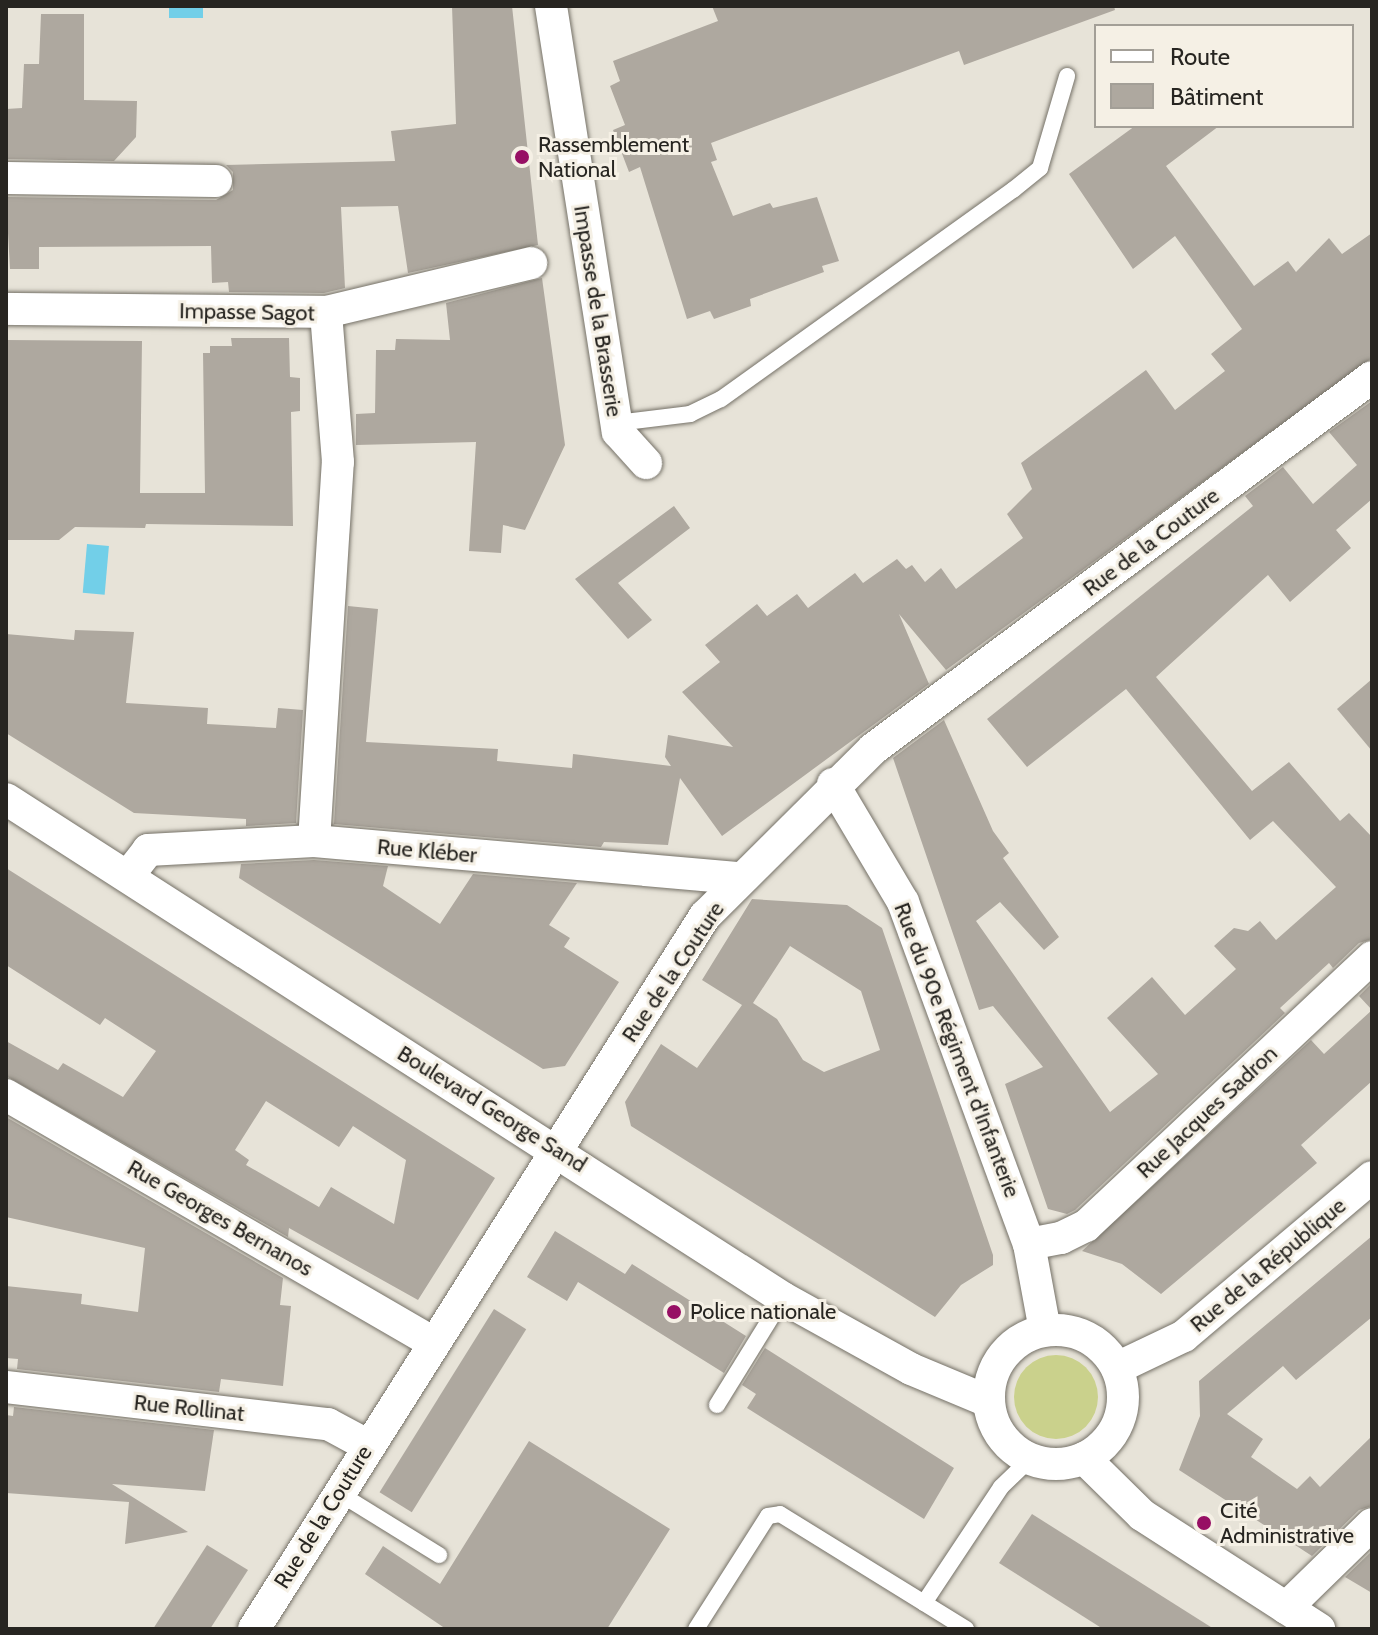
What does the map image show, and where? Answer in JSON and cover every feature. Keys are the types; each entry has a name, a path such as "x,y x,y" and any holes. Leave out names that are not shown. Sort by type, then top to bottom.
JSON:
{"street":[{"name":"Impasse de la Brasserie","path":"551,6 618,432 646,463"},
{"path":"6,178 216,181"},
{"name":"Impasse Sagot","path":"6,309 326,312 531,263"},
{"path":"314,841 338,462 326,312"},
{"name":"Rue de la Couture","path":"254,1629 337,1492 705,916 833,784 1372,377"},
{"name":"Rue du 90e Régiment d'Infanterie","path":"833,784 903,902 1029,1244 1045,1330"},
{"name":"Boulevard George Sand","path":"6,799 557,1150 783,1298 911,1369 988,1401"},
{"name":"Rue Kléber","path":"128,876 148,850 314,841 739,878"},
{"name":"Rue Jacques Sadron","path":"1029,1244 1061,1238 1086,1226 1372,957"},
{"name":"Rue Georges Bernanos","path":"6,1095 433,1343"},
{"name":"Rue de la République","path":"1117,1368 1184,1336 1372,1177"},
{"path":"1045,1330 1087,1337 1117,1368 1123,1399 1115,1430 1084,1458 1066,1464 1029,1460 1000,1436 988,1401 990,1381 1010,1347 1045,1330"},
{"name":"Rue Rollinat","path":"6,1387 328,1424 367,1445"},
{"path":"1084,1458 1142,1515 1319,1629"},
{"path":"1286,1608 1372,1524"}],"lane":[{"path":"617,423 690,414 721,399 1013,190 1040,168 1067,76"},
{"path":"717,1405 783,1298"},
{"path":"924,1603 1001,1487 1029,1460"},
{"path":"337,1492 439,1555"},
{"path":"696,1629 768,1516 780,1514 966,1629"}],"green space":[{"path":"1056,1355 1072,1358 1086,1367 1095,1381 1098,1397 1095,1413 1086,1427 1072,1436 1056,1439 1040,1436 1026,1427 1017,1413 1014,1397 1017,1381 1026,1367 1040,1358"}],"water":[{"path":"169,6 203,6 203,18 169,18"},
{"path":"87,544 109,546 105,595 83,593"}],"building":[{"path":"452,6 512,6 538,245 408,273 398,206 341,207 345,288 324,293 229,292 228,282 212,283 211,246 39,247 39,269 10,269 6,197 216,200 233,190 233,172 226,165 395,161 391,131 456,124"},
{"path":"712,6 1114,6 1115,10 964,65 959,51 711,143 717,160 711,162 733,216 770,203 773,208 817,197 839,261 822,266 824,272 750,299 751,306 714,319 710,311 687,319 640,167 629,172 613,130 625,125 610,86 620,81 613,61 718,21"},
{"path":"41,14 84,14 84,100 137,101 136,137 114,161 6,159 6,109 22,108 24,64 39,64"},
{"path":"1132,128 1216,128 1166,166 1254,286 1288,261 1296,272 1329,238 1342,254 1372,233 1372,358 946,670 899,614 929,684 722,836 680,778 668,845 604,842 601,847 334,824 348,606 378,609 366,742 498,749 497,761 572,768 573,754 671,766 665,757 668,735 733,747 682,692 720,662 705,645 757,604 767,616 797,594 808,608 855,573 863,583 897,559 906,569 912,565 925,582 941,568 956,589 1023,538 1007,514 1032,489 1021,463 1146,370 1175,410 1225,371 1211,354 1242,329 1175,236 1133,269 1069,174"},
{"path":"542,278 565,445 525,530 503,525 501,553 469,551 476,442 356,445 356,414 375,413 376,350 395,350 396,339 450,340 446,303"},
{"path":"231,338 289,338 290,377 300,378 300,411 291,412 293,526 146,524 145,528 75,527 59,540 6,540 6,340 142,341 140,493 205,493 203,353 210,353 210,346 232,346"},
{"path":"1372,401 1372,499 1336,530 1351,548 1290,602 1268,575 1156,677 1252,791 1289,762 1340,821 1349,813 1372,837 1372,939 1359,943 1333,968 1329,963 1280,1008 1285,1013 1075,1210 1067,1214 1048,1209 1005,1084 1043,1067 993,1006 979,1010 893,758 944,720 993,831 1009,853 1003,858 1059,937 1044,950 1000,902 976,921 1110,1112 1158,1074 1107,1018 1152,977 1185,1015 1236,969 1214,946 1234,928 1248,931 1260,921 1276,940 1336,887 1273,821 1250,840 1126,689 1027,767 987,719 1253,506 1245,496 1283,467 1313,504 1357,465 1329,432"},
{"path":"674,506 690,528 618,583 652,620 628,639 575,579"},
{"path":"75,630 134,632 126,703 208,708 207,724 276,728 278,708 303,710 296,823 246,826 246,819 134,813 6,733 6,634 74,640"},
{"path":"1372,679 1372,751 1337,709"},
{"path":"314,860 388,866 383,886 440,924 473,874 577,883 549,925 570,938 564,947 619,982 565,1066 543,1069 239,878 241,864"},
{"path":"6,868 495,1178 418,1300 289,1228 288,1237 6,1076 6,1041 58,1070 63,1063 123,1097 156,1051 105,1018 100,1025 6,965","holes":["266,1101 339,1147 353,1126 406,1160 394,1224 331,1187 319,1207 246,1165 249,1160 235,1150"]},
{"path":"752,899 847,905 882,928 993,1255 993,1265 961,1285 935,1317 631,1126 625,1102 661,1044 697,1068 742,1005 702,980","holes":["790,946 861,991 880,1050 824,1072 803,1060 777,1019 753,1003"]},
{"path":"1372,983 1372,1010 1359,996"},
{"path":"1372,1010 1372,1081 1301,1145 1317,1163 1161,1294 1122,1264 1082,1251 1311,1040 1324,1054"},
{"path":"6,1117 283,1278 280,1305 291,1306 283,1386 221,1379 219,1392 17,1369 18,1359 6,1358 6,1286 82,1294 81,1304 138,1312 145,1248 6,1217"},
{"path":"555,1231 625,1274 632,1264 746,1336 724,1373 578,1282 567,1301 527,1277"},
{"path":"1372,1236 1372,1317 1296,1380 1283,1366 1227,1414 1263,1439 1251,1457 1297,1489 1310,1476 1320,1487 1372,1436 1372,1506 1359,1510 1312,1556 1179,1470 1200,1416 1199,1381"},
{"path":"494,1309 526,1329 412,1512 380,1492"},
{"path":"765,1348 954,1468 924,1519 747,1408 756,1394 742,1385"},
{"path":"14,1407 214,1430 205,1491 112,1484 188,1532 125,1544 129,1502 6,1493 6,1415 13,1416"},
{"path":"529,1441 670,1529 607,1629 446,1629 365,1574 383,1546 440,1584"},
{"path":"1032,1514 1214,1629 1103,1629 999,1563"},
{"path":"207,1545 248,1570 210,1629 153,1629"},
{"path":"1372,1551 1372,1593 1345,1577"}],"place":[{"name":"Rassemblement National","path":"522,157"},
{"name":"Police nationale","path":"674,1312"},
{"name":"Cité Administrative","path":"1204,1523"}]}
